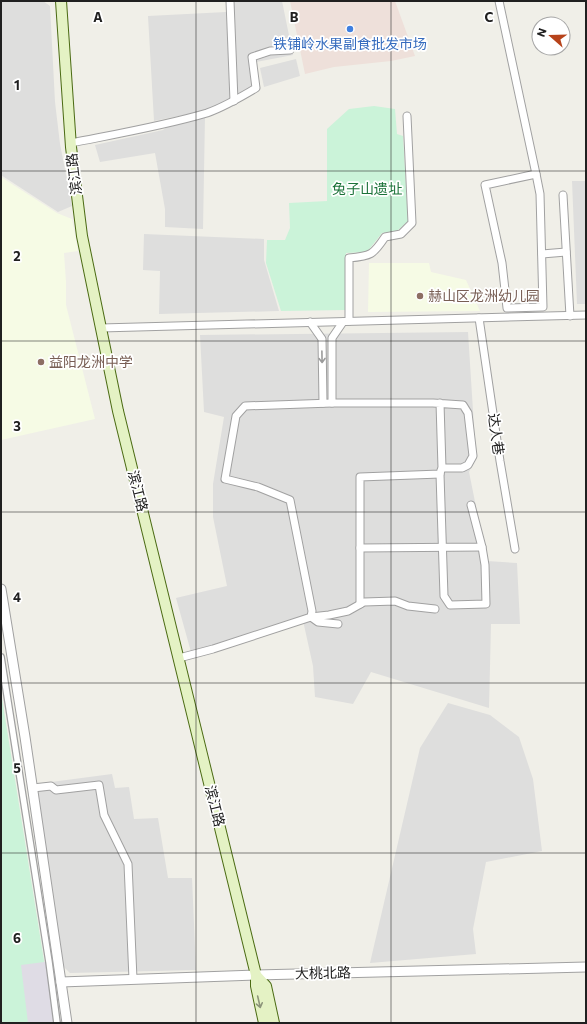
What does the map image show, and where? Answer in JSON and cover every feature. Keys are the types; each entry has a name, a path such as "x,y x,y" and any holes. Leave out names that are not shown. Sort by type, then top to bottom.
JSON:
{"main road":[{"name":"滨江路","path":"61,1 71,143 82,236 118,411 256,974 256,986 264,1023"},
{"name":"滨江路","path":"256,974 266,986 274,1023"}],"street":[{"path":"230,1 234,101"},
{"path":"499,1 536,174 540,194 542,254 543,307 507,308 502,263 485,185 536,174"},
{"path":"71,143 168,123 201,114 234,101 256,88 252,57 270,51 290,50"},
{"path":"332,402 332,338 346,322 349,258 364,257 375,252 385,237 401,234 412,223 407,116"},
{"path":"563,195 570,316"},
{"path":"542,254 566,252"},
{"path":"101,328 586,315"},
{"name":"达人巷","path":"479,318 500,461 515,549"},
{"path":"310,322 322,339 323,403"},
{"path":"311,617 312,611 290,500 258,488 225,479 236,416 245,406 332,402 440,403 463,405 468,413 473,456 468,465 462,468 441,471 360,478 360,604"},
{"path":"440,403 444,596 450,605 486,604 485,565 471,505"},
{"path":"360,548 482,547"},
{"path":"1,589 67,1023"},
{"path":"179,658 213,649 311,617 329,616 348,611 364,602 395,601 408,606 435,609"},
{"path":"311,617 318,622 338,624"},
{"path":"1,657 58,1023"},
{"path":"32,788 51,786 56,790 99,785 104,815 128,864 133,979"},
{"name":"大桃北路","path":"61,982 256,974 586,967"}],"shaded area":[{"path":"1,1 43,1 50,6 55,102 60,144 72,206 58,212 1,175"},
{"path":"226,1 282,1 293,55 256,62 259,88 204,111 154,121 148,16 226,12"},
{"name":"铁铺岭水果副食批发市场","path":"290,1 395,1 415,56 391,61 334,67 305,74"},
{"path":"296,59 300,76 264,87 260,68"},
{"path":"205,116 203,229 165,227 165,209 155,153 100,162 95,145 163,130 173,123"},
{"name":"益阳龙洲中学","path":"1,177 57,213 72,219 78,251 64,253 66,305 95,419 1,440"},
{"path":"572,181 586,181 586,304 577,304"},
{"path":"144,234 264,239 264,260 279,311 159,314 160,271 143,270"},
{"name":"赫山区龙洲幼儿园","path":"369,263 429,263 431,272 466,280 480,311 368,312"},
{"path":"468,332 476,458 469,472 487,561 517,563 520,624 491,624 489,708 371,672 353,704 315,697 313,666 302,616 191,652 176,598 227,586 213,517 213,484 224,417 204,412 200,335"},
{"path":"448,703 490,715 519,737 533,779 542,851 486,862 473,929 476,954 370,963 420,748"},
{"path":"112,774 115,788 129,787 134,819 158,818 168,878 192,878 196,970 70,973 63,966 36,784"},
{"path":"52,961 61,1023 28,1023 21,965"}],"green space":[{"name":"兔子山遗址","path":"374,106 395,109 397,134 403,136 408,221 397,231 382,233 367,252 346,253 346,310 281,311 266,263 267,240 285,240 290,228 289,203 327,201 327,129 349,109"},
{"path":"1,692 54,1023 1,1023"}],"place":[{"name":"铁铺岭水果副食批发市场","path":"350,29"},
{"name":"赫山区龙洲幼儿园","path":"420,296"},
{"name":"益阳龙洲中学","path":"41,362"}]}
